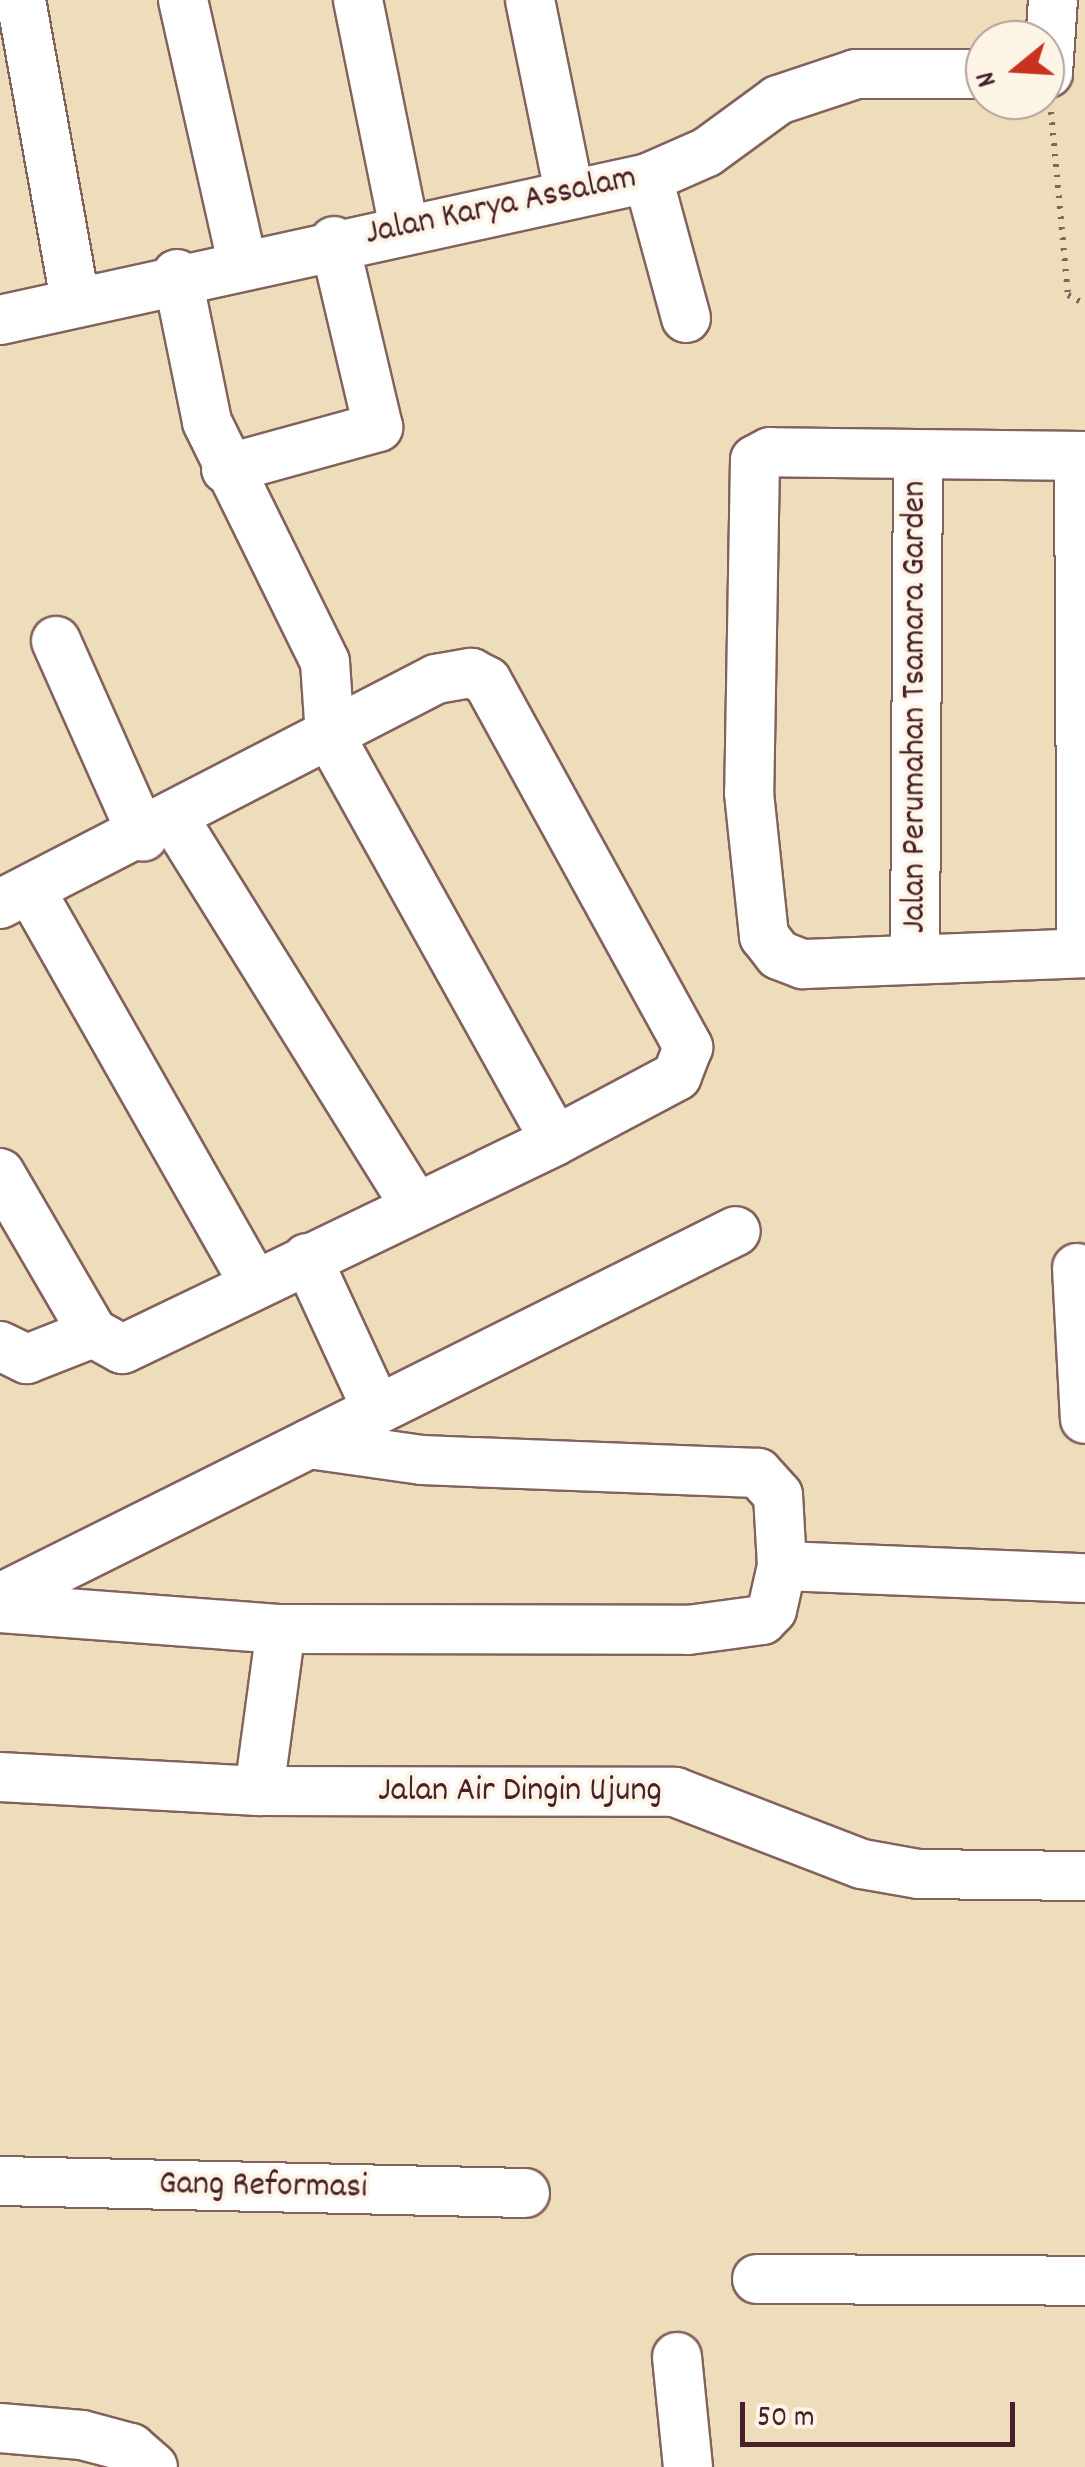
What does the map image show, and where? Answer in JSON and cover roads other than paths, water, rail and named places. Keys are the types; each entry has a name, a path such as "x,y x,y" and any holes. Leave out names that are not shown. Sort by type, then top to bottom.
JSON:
{"street":[{"path":"21,0 75,299"},
{"path":"183,0 242,262"},
{"path":"358,0 404,228"},
{"path":"530,0 568,192"},
{"name":"Jalan Karya Assalam","path":"0,320 177,274 648,178 707,152 778,100 856,74 965,74"},
{"path":"648,178 686,318"},
{"path":"226,469 378,427 334,241"},
{"path":"177,274 206,422 226,469 307,614 333,698 330,736 555,1142"},
{"name":"Jalan Perumahan Tsamara Garden","path":"770,452 1082,456 1083,953 804,964 772,948 749,774 755,460 770,452"},
{"name":"Jalan Perumahan Tsamara Garden","path":"915,959 918,454"},
{"path":"56,641 159,828 416,1207"},
{"path":"0,1172 92,1333 122,1348 253,1282 555,1142 677,1076 686,1038 487,681 457,672 436,679 159,828 15,898 253,1282"},
{"path":"0,1598 309,1444 376,1405 736,1232"},
{"path":"307,1258 376,1405"},
{"path":"1077,1268 1085,1420"},
{"path":"0,1346 27,1359 92,1333"},
{"path":"0,1608 281,1628 744,1624 772,1610 782,1566 778,1494 758,1473 422,1460 309,1444"},
{"path":"782,1566 1085,1578"},
{"path":"259,1791 281,1628"},
{"name":"Jalan Air Dingin Ujung","path":"0,1777 259,1791 675,1792 862,1864 920,1874 1085,1876"},
{"name":"Gang Reformasi","path":"0,2181 526,2193"},
{"path":"756,2278 1085,2282"},
{"path":"677,2357 688,2467"},
{"path":"0,2428 82,2435 131,2448 153,2467"}]}
